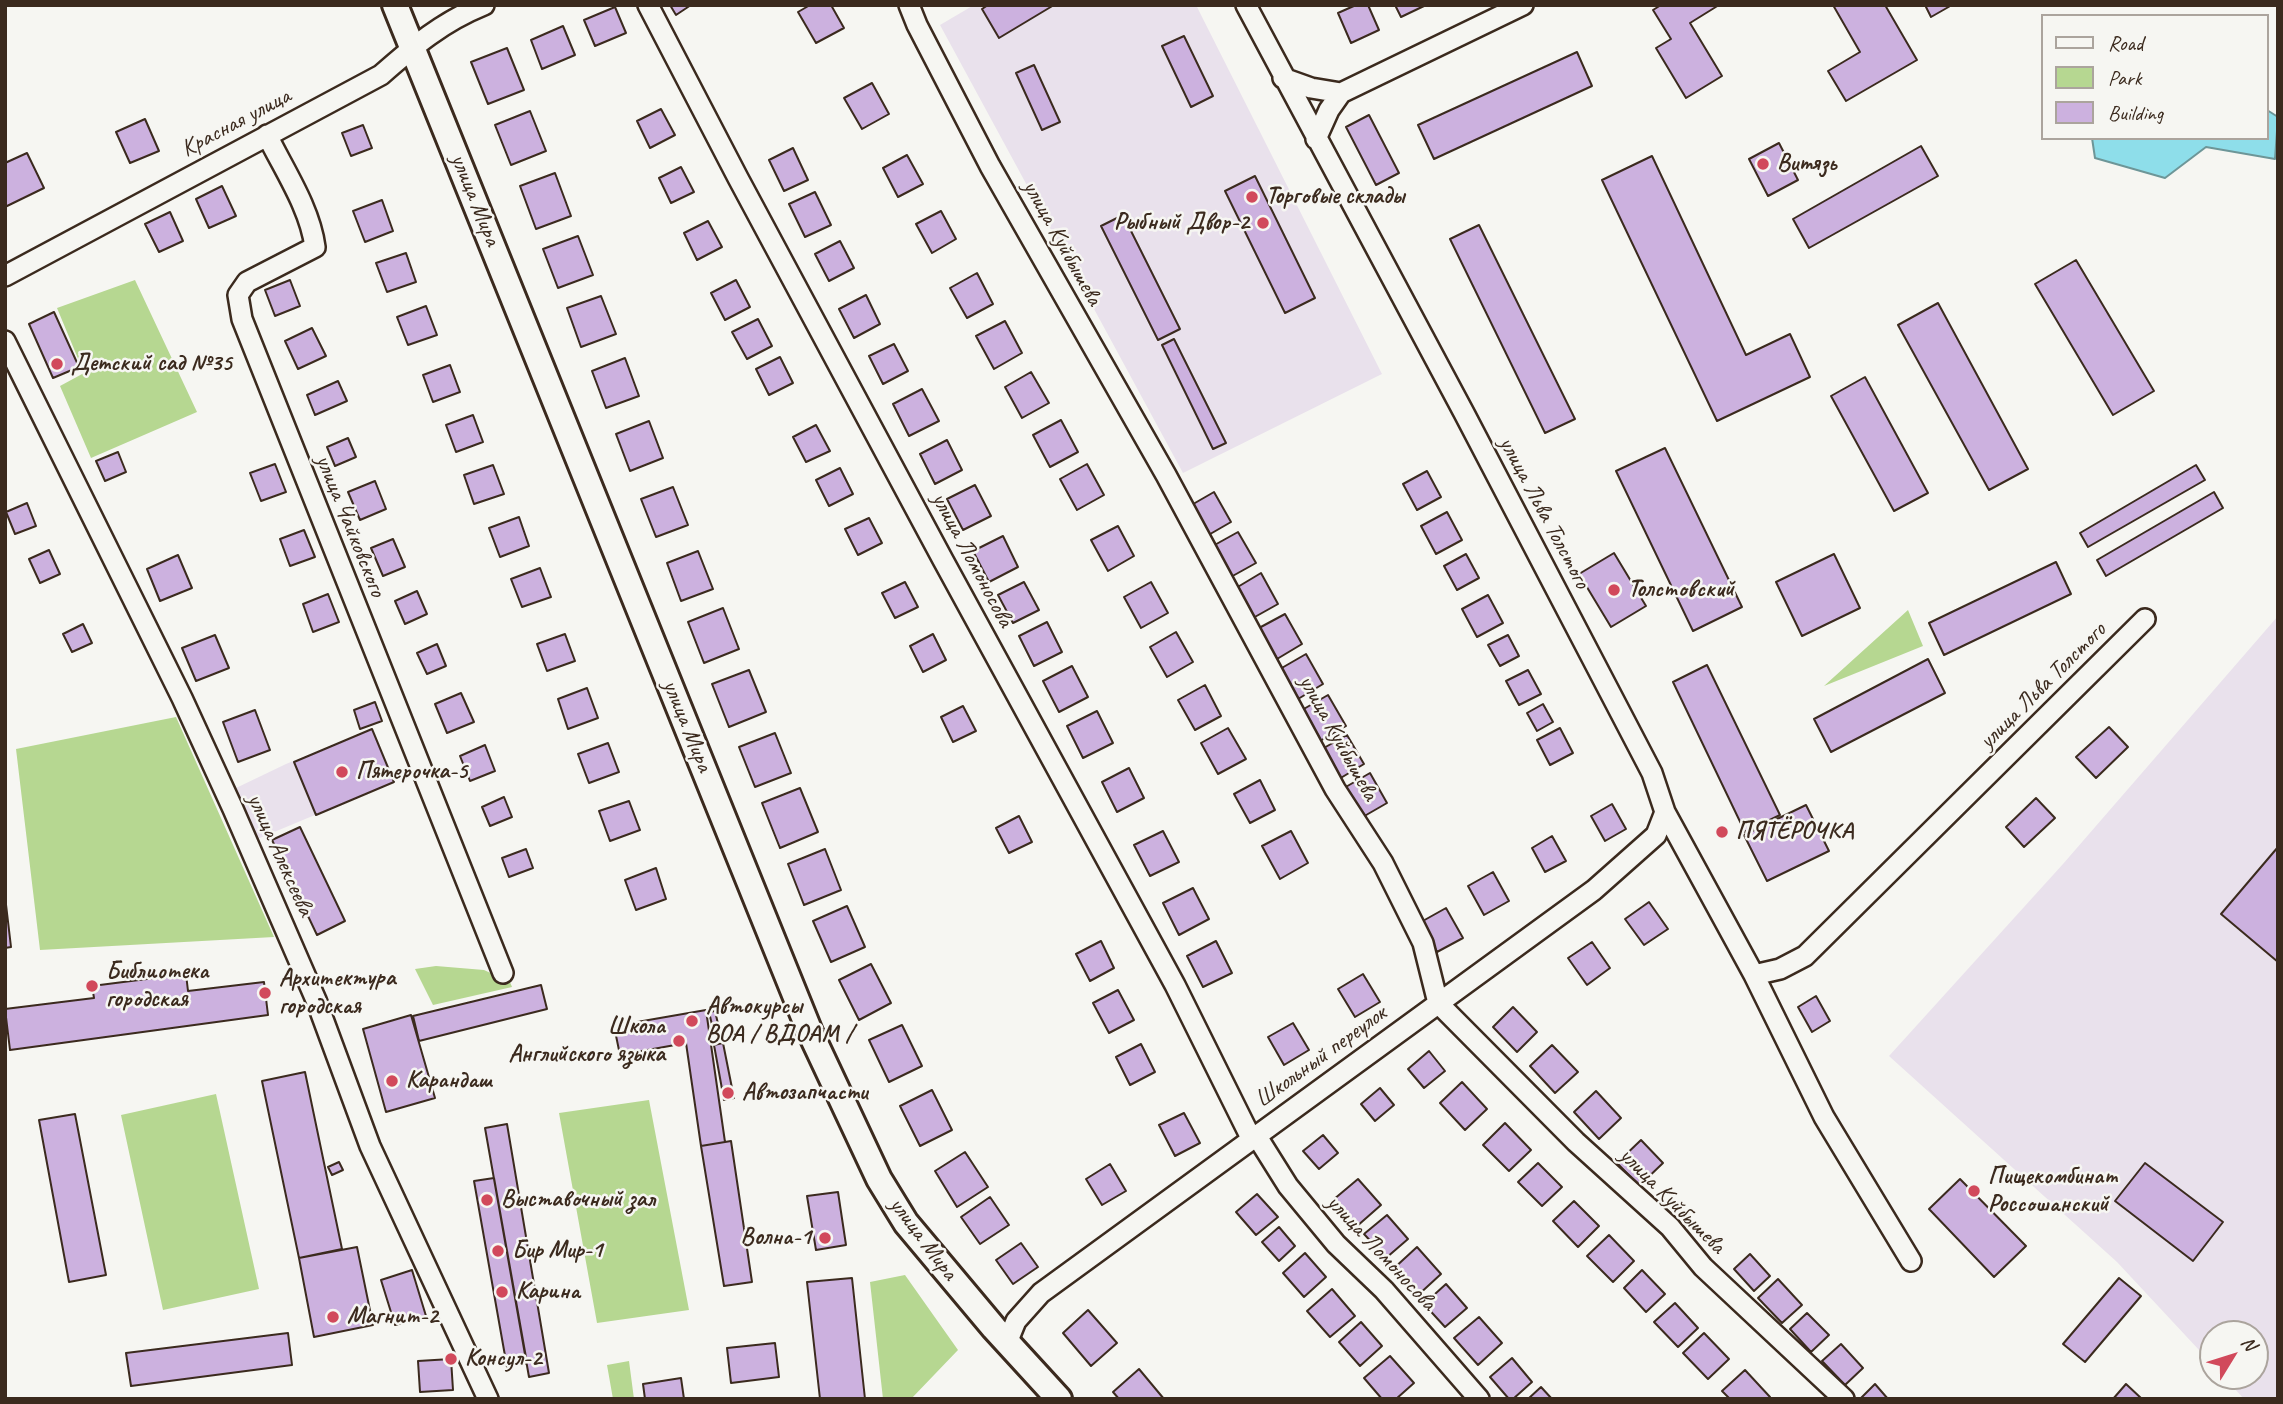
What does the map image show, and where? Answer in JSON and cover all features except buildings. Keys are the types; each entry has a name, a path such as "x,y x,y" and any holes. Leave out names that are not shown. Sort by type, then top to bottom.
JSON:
{"main road":[{"name":"улица Мира","path":"395,5 810,1032 856,1134 906,1223 1007,1343 1059,1399"}],"street":[{"name":"Красная улица","path":"5,275 381,75 413,47 456,16 484,5"},
{"name":"улица Ломоносова","path":"648,5 943,560 1175,985 1253,1137 1288,1186 1336,1244 1384,1290 1479,1399"},
{"name":"улица Куйбышева","path":"909,5 997,178 1166,475 1335,789 1383,863 1423,943 1438,1003 1576,1142 1670,1227 1703,1267 1844,1399"},
{"name":"улица Льва Толстого","path":"1246,5 1458,400 1652,773 1665,812 1754,975 1824,1117 1911,1261"},
{"path":"1316,139 1329,110 1342,93 1522,5"},
{"path":"1283,78 1311,88 1342,93"},
{"name":"улица Чайковского","path":"267,135 300,202 313,234 315,247 247,282 238,295 242,319 503,973"},
{"name":"улица Алексеева","path":"5,341 138,608 227,795 307,979 378,1165 488,1399"},
{"name":"улица Льва Толстого","path":"1754,975 1780,969 1805,956 2145,620"},
{"name":"Школьный переулок","path":"1007,1343 1016,1321 1041,1293 1594,890 1656,835 1665,812"}],"shaded area":[{"path":"974,5 1196,5 1382,374 1183,473 940,25"},
{"path":"2278,616 2278,1399 2244,1399 2236,1390 2269,1390 2269,1320 2199,1320 2199,1350 2117,1262 1889,1056 2063,864"},
{"path":"372,729 394,782 255,840 236,788 286,764"}],"green space":[{"path":"135,280 197,412 91,458 60,386 84,373 57,308"},
{"path":"1908,610 1923,646 1824,686"},
{"path":"176,717 274,937 40,950 16,749"},
{"path":"436,966 484,970 510,982 512,987 433,1005 415,969"},
{"path":"216,1094 259,1289 163,1310 121,1115"},
{"path":"649,1100 689,1310 597,1323 559,1113"},
{"path":"905,1275 958,1350 911,1399 883,1399 870,1282"},
{"path":"629,1361 634,1399 613,1399 607,1365"}],"water":[{"path":"2269,111 2278,117 2275,159 2206,147 2165,178 2095,158 2092,140 2269,140"}],"place":[{"name":"Витязь","path":"1763,164"},
{"name":"Торговые склады","path":"1252,197"},
{"name":"Рыбный Двор-2","path":"1263,223"},
{"name":"Детский сад №35","path":"57,364"},
{"name":"Толстовский","path":"1614,590"},
{"name":"Пятерочка-5","path":"342,772"},
{"name":"ПЯТЁРОЧКА","path":"1722,832"},
{"name":"Библиотека городская","path":"92,986"},
{"name":"Архитектура городская","path":"265,993"},
{"name":"Автокурсы ВОА / ВДОАМ /","path":"692,1021"},
{"name":"Школа Английского языка","path":"679,1041"},
{"name":"Карандаш","path":"392,1081"},
{"name":"Автозапчасти","path":"728,1093"},
{"name":"Пищекомбинат Россошанский","path":"1974,1191"},
{"name":"Выставочный зал","path":"487,1200"},
{"name":"Волна-1","path":"825,1238"},
{"name":"Бир Мир-1","path":"498,1251"},
{"name":"Карина","path":"502,1292"},
{"name":"Магнит-2","path":"333,1317"},
{"name":"Консул-2","path":"451,1359"}]}
